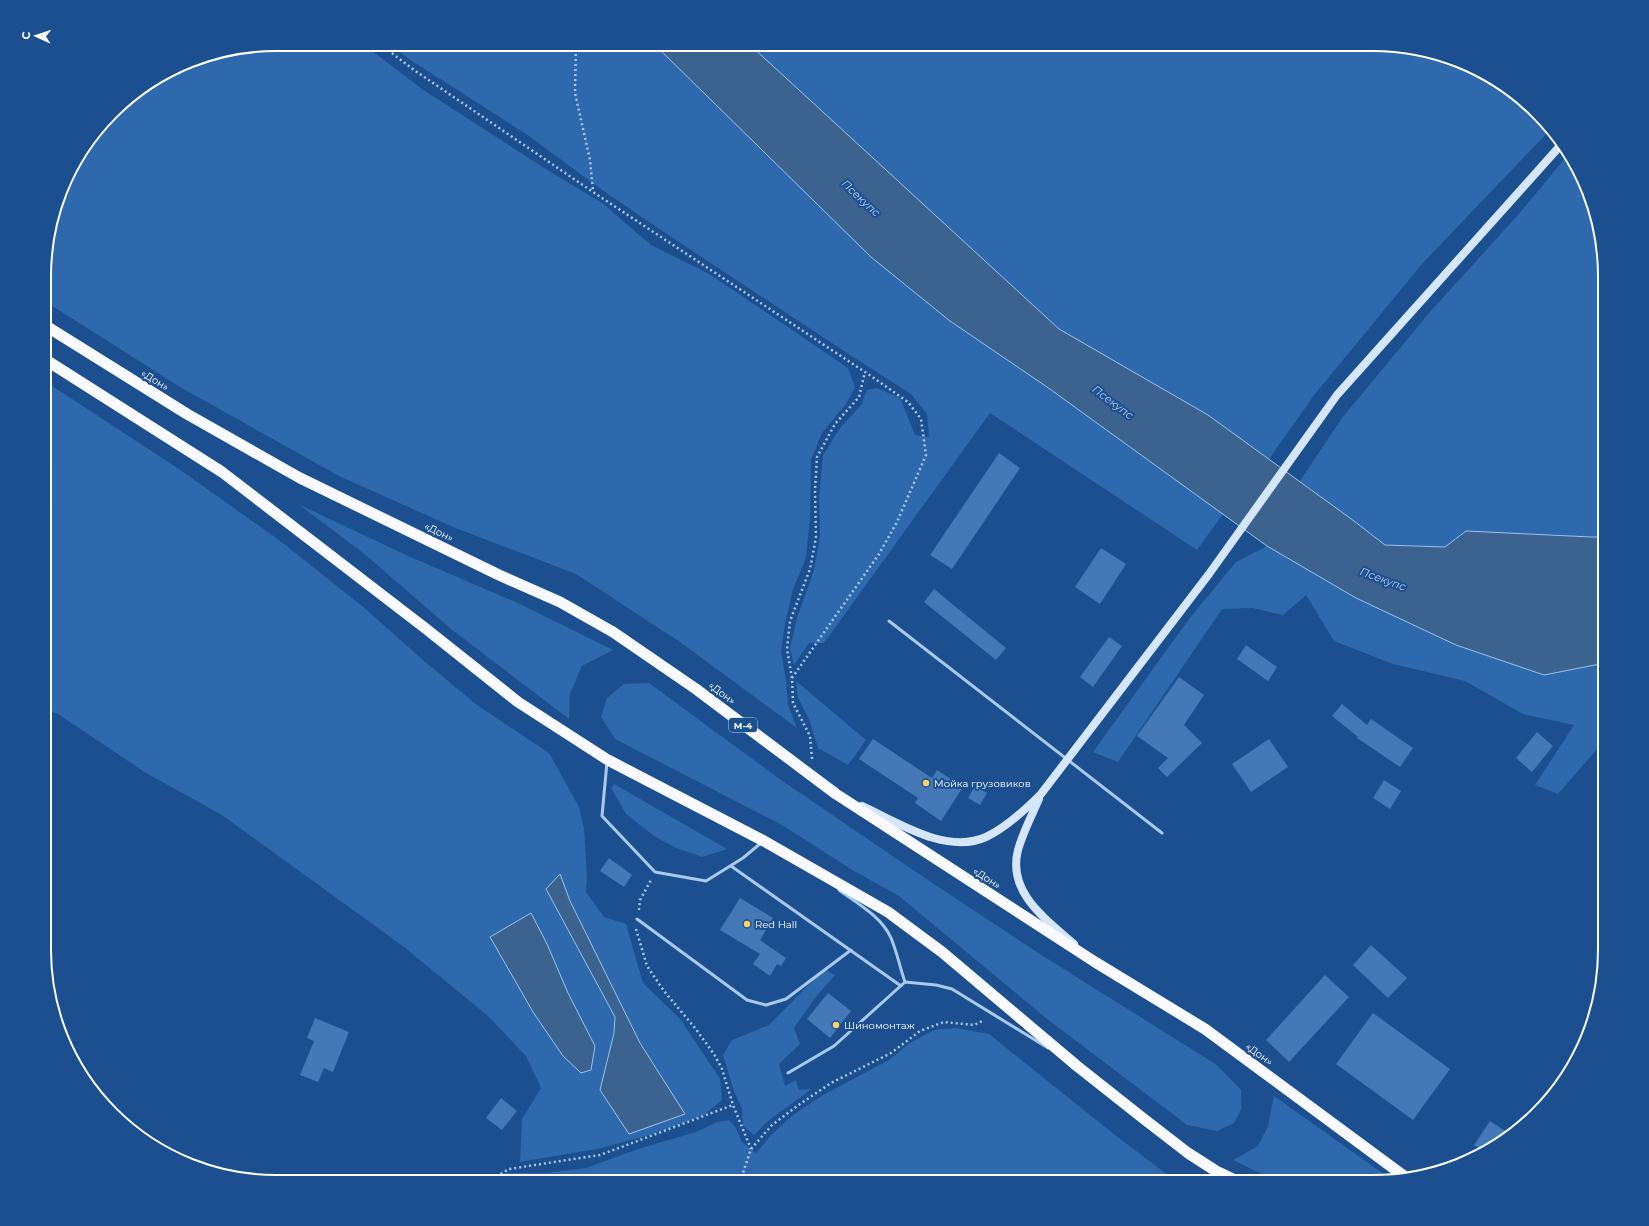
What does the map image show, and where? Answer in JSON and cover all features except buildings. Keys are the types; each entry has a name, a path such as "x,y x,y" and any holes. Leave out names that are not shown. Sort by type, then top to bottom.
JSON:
{"highway":[{"name":"«Дон»","path":"51,329 187,414 300,478 499,575 560,602 613,632 696,689 836,794 1095,962 1205,1029 1401,1173"},
{"path":"51,363 222,472 419,623 518,702 608,760 764,841 888,912 942,952 1077,1066 1144,1119 1188,1153 1224,1175"}],"main road":[{"path":"1041,794 1209,574 1337,395 1558,148"},
{"name":"М-4","path":"836,794 932,839 954,843 973,841 986,837 1021,813 1041,794"},
{"name":"М-4","path":"1041,794 1026,827 1018,851 1016,870 1018,882 1024,896 1047,920 1095,962"}],"lane":[{"path":"889,621 1162,833"},
{"path":"608,760 602,816 655,872 706,881 743,858 764,841"},
{"path":"806,865 871,913 884,926 891,937 905,982"},
{"path":"731,866 901,986"},
{"path":"637,919 747,1000 766,1005 786,999 851,950"},
{"path":"788,1074 834,1046 905,982"},
{"path":"905,982 936,985 952,989 1077,1066"}],"path":[{"path":"389,51 414,70 593,192 865,372 908,402 921,419 926,455 897,522 879,554 792,678"},
{"path":"576,51 575,93 590,160 593,192"},
{"path":"814,778 810,736 793,703 792,678 787,649 790,621 810,569 816,538 815,490 817,457 835,424 859,397 865,372"},
{"path":"655,872 640,900 635,932 646,966 714,1054 722,1069 733,1105 751,1149"},
{"path":"742,1175 751,1149 772,1125 831,1083 891,1053 920,1031 944,1022 974,1025 993,1014"},
{"path":"499,1175 509,1169 600,1156 733,1105"}],"shaded area":[{"path":"261,51 372,51 422,89 544,168 602,203 651,245 711,275 848,368 855,387 846,404 822,433 811,460 810,518 806,558 793,589 785,624 781,652 786,680 788,705 797,728 680,642 576,574 453,527 339,476 180,387 51,305 51,261 55,232 68,190 81,163 97,139 117,117 139,97 163,81 190,68 232,55"},
{"path":"399,51 661,51 762,149 950,321 1047,387 1223,514 1197,550 990,413 824,643 809,643 794,665 790,648 797,618 814,570 820,536 819,498 823,455 840,428 861,405 867,390 877,388 900,398 915,435 929,437 927,414 911,394 676,240 605,192 526,134"},
{"path":"757,51 1388,51 1417,55 1445,63 1473,74 1510,97 1532,117 1547,133 1422,264 1315,394 1269,459 1208,415 1059,329"},
{"path":"1565,158 1575,176 1586,204 1594,232 1598,261 1598,537 1466,531 1445,547 1385,545 1300,481 1342,418 1429,313 1518,215"},
{"path":"51,385 179,469 279,540 362,606 477,705 549,753 579,807 584,828 587,877 586,892 604,917 626,924 643,983 681,1020 720,1079 722,1100 704,1115 653,1134 602,1148 520,1162 522,1119 541,1088 526,1056 488,1016 404,947 222,815 146,773 58,714 51,711","holes":["560,875 570,901 640,1043 660,1075 629,1133 600,1090 614,1033 615,1017 546,889"]},
{"path":"298,504 406,555 520,604 613,650 582,666 570,694 569,719 451,629 367,556"},
{"path":"1267,546 1356,598 1456,645 1544,675 1598,664 1598,748 1558,794 1535,785 1574,725 1523,714 1465,681 1393,664 1334,641 1306,595 1283,615 1253,608 1222,609 1118,762 1093,752 1189,619 1236,562"},
{"path":"796,681 866,740 848,765 818,748 809,719 798,698"},
{"path":"649,683 781,780 919,874 1043,956 1217,1065 1241,1090 1241,1110 1234,1123 1217,1131 1187,1125 1046,1018 899,896 854,871 782,825 615,739 601,717 607,698 624,684"},
{"path":"614,784 727,849 702,857 676,848 654,836 626,814 611,788"},
{"path":"824,969 835,975 815,998 794,1028 800,1044 779,1064 785,1086 796,1080 799,1090 812,1089 769,1120 754,1135 743,1126 742,1108 734,1091 723,1055 732,1040 769,1025"},
{"path":"955,1028 989,1034 1115,1135 1168,1175 502,1175 505,1173 546,1173 586,1168 638,1149 696,1132 717,1122 729,1120 735,1127 742,1142 756,1153 771,1135 793,1115 823,1095 889,1060 910,1043 934,1030"},
{"path":"1274,1096 1385,1175 1264,1175 1233,1160 1258,1146 1268,1126"}],"water":[{"name":"Псекупс","path":"661,51 757,51 1059,329 1208,415 1385,545 1445,547 1466,531 1598,537 1598,664 1544,675 1456,645 1356,598 1267,546 1047,387 950,321 871,257"},
{"path":"560,874 570,901 640,1043 685,1114 629,1134 600,1090 614,1033 615,1017 546,889"},
{"path":"531,913 547,944 568,993 595,1046 591,1070 581,1073 563,1056 533,1012 490,937"}],"place":[{"name":"Мойка грузовиков","path":"926,783"},
{"name":"Red Hall","path":"747,924"},
{"name":"Шиномонтаж","path":"836,1025"}]}
